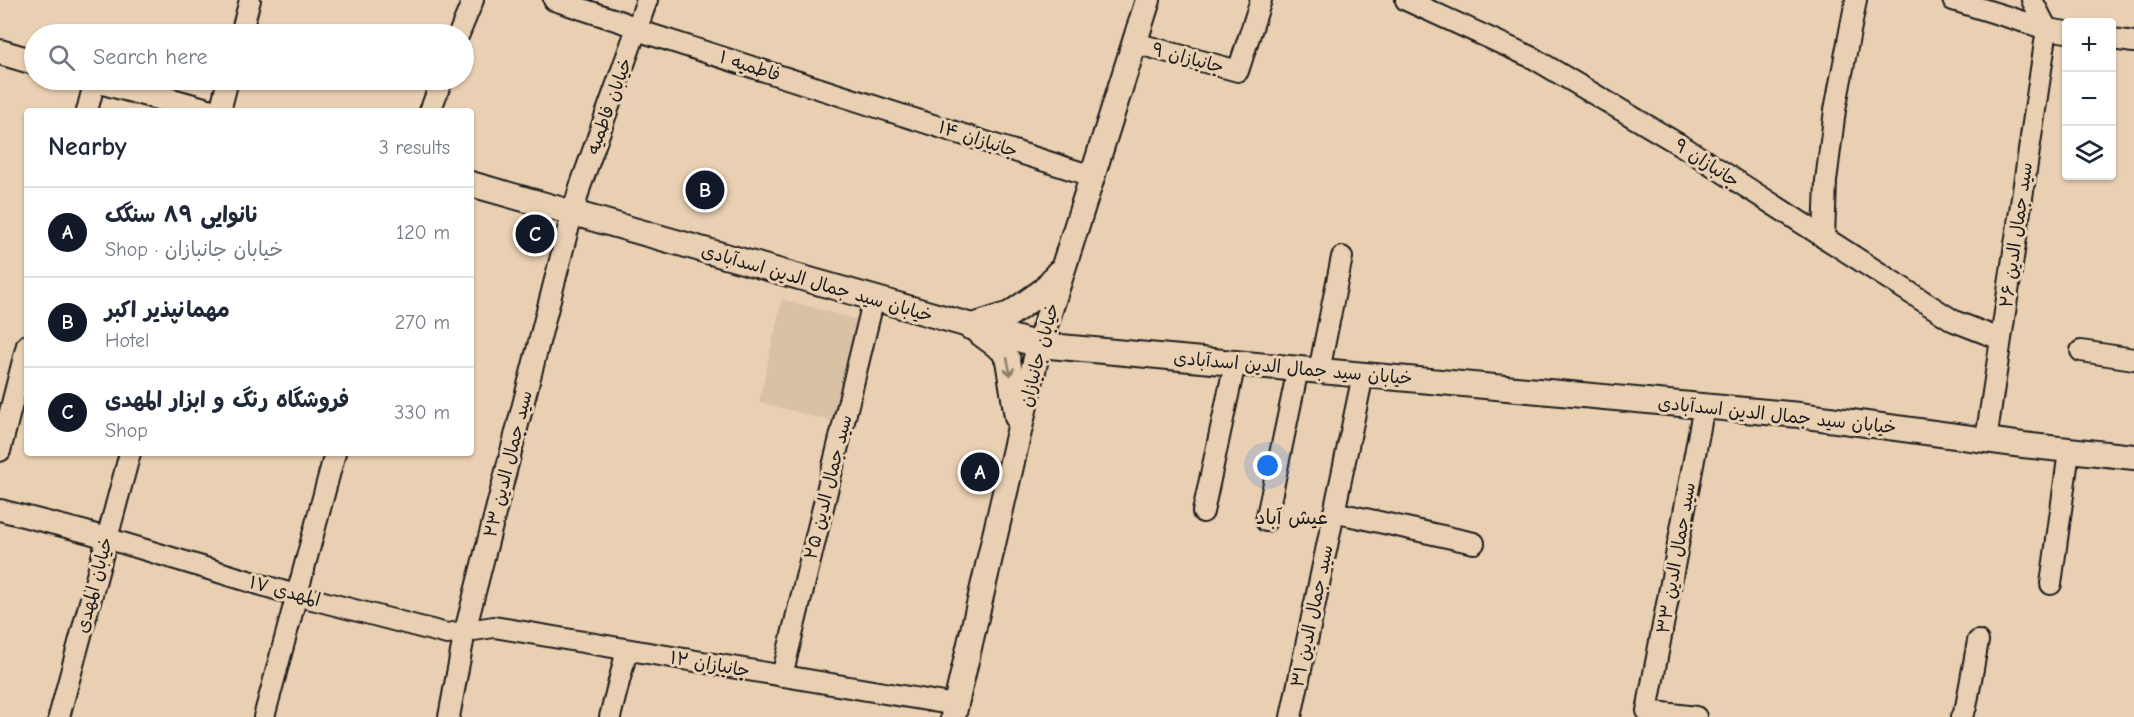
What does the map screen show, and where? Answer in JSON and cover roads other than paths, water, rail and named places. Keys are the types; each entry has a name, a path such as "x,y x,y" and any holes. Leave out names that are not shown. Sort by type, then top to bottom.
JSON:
{"main road":[{"name":"خیابان جانبازان","path":"955,711 1039,345 1148,0"},
{"path":"0,52 24,59"},
{"path":"131,90 197,108"},
{"name":"خیابان سید جمال الدین اسدآبادی","path":"474,185 1039,345 1799,415 2069,451 2134,457"},
{"path":"970,327 1010,314 1044,290 1064,267"},
{"path":"970,327 991,339 1003,350 1008,360 1019,431"}],"street":[{"path":"244,24 250,0"},
{"path":"463,24 473,0"},
{"name":"فاطمیه ۱","path":"554,0 864,103"},
{"name":"خیابان فاطمیه","path":"573,213 580,187 646,0"},
{"name":"جانبازان ۹","path":"1134,43 1238,71 1261,0"},
{"name":"جانبازان ۹","path":"1406,0 1533,58 1687,149 1954,321 2000,339"},
{"path":"1824,238 1826,181 1835,110 1856,0"},
{"path":"1953,0 2047,29 2062,31"},
{"path":"2032,0 2047,29"},
{"name":"سید جمال الدین ۲۶","path":"1986,440 2047,29"},
{"path":"2116,40 2134,42"},
{"path":"88,108 92,90"},
{"path":"221,108 225,90"},
{"path":"431,108 438,90"},
{"name":"جانبازان ۱۴","path":"864,103 1092,176"},
{"name":"سید جمال الدین ۲۳","path":"449,717 465,631 573,213"},
{"path":"1266,521 1342,257"},
{"name":"سید جمال الدین ۲۵","path":"782,676 874,298"},
{"path":"2081,351 2134,358"},
{"path":"0,451 24,357"},
{"path":"1203,512 1235,363"},
{"name":"سید جمال الدین ۳۱","path":"1291,717 1364,375"},
{"name":"سید جمال الدین ۳۳","path":"1696,717 1647,711 1704,406"},
{"path":"2051,584 2069,451"},
{"name":"خیابان المهدی","path":"59,717 129,456"},
{"path":"264,717 334,456"},
{"name":"المهدی ۱۷","path":"0,510 297,595 447,634 465,631"},
{"path":"1334,512 1474,543"},
{"name":"جانبازان ۱۲","path":"465,631 494,627 782,676 955,711"},
{"path":"1961,717 1966,707 1978,641"},
{"path":"610,717 627,650"}],"place":[{"name":"مهمانپذیر اکبر","path":"705,190"},
{"name":"فروشگاه رنگ و ابزار المهدی","path":"535,234"},
{"name":"نانوایی ۸۹ سنگک","path":"980,472"}],"district":[{"name":"عیش آباد","path":"1292,517"}]}
